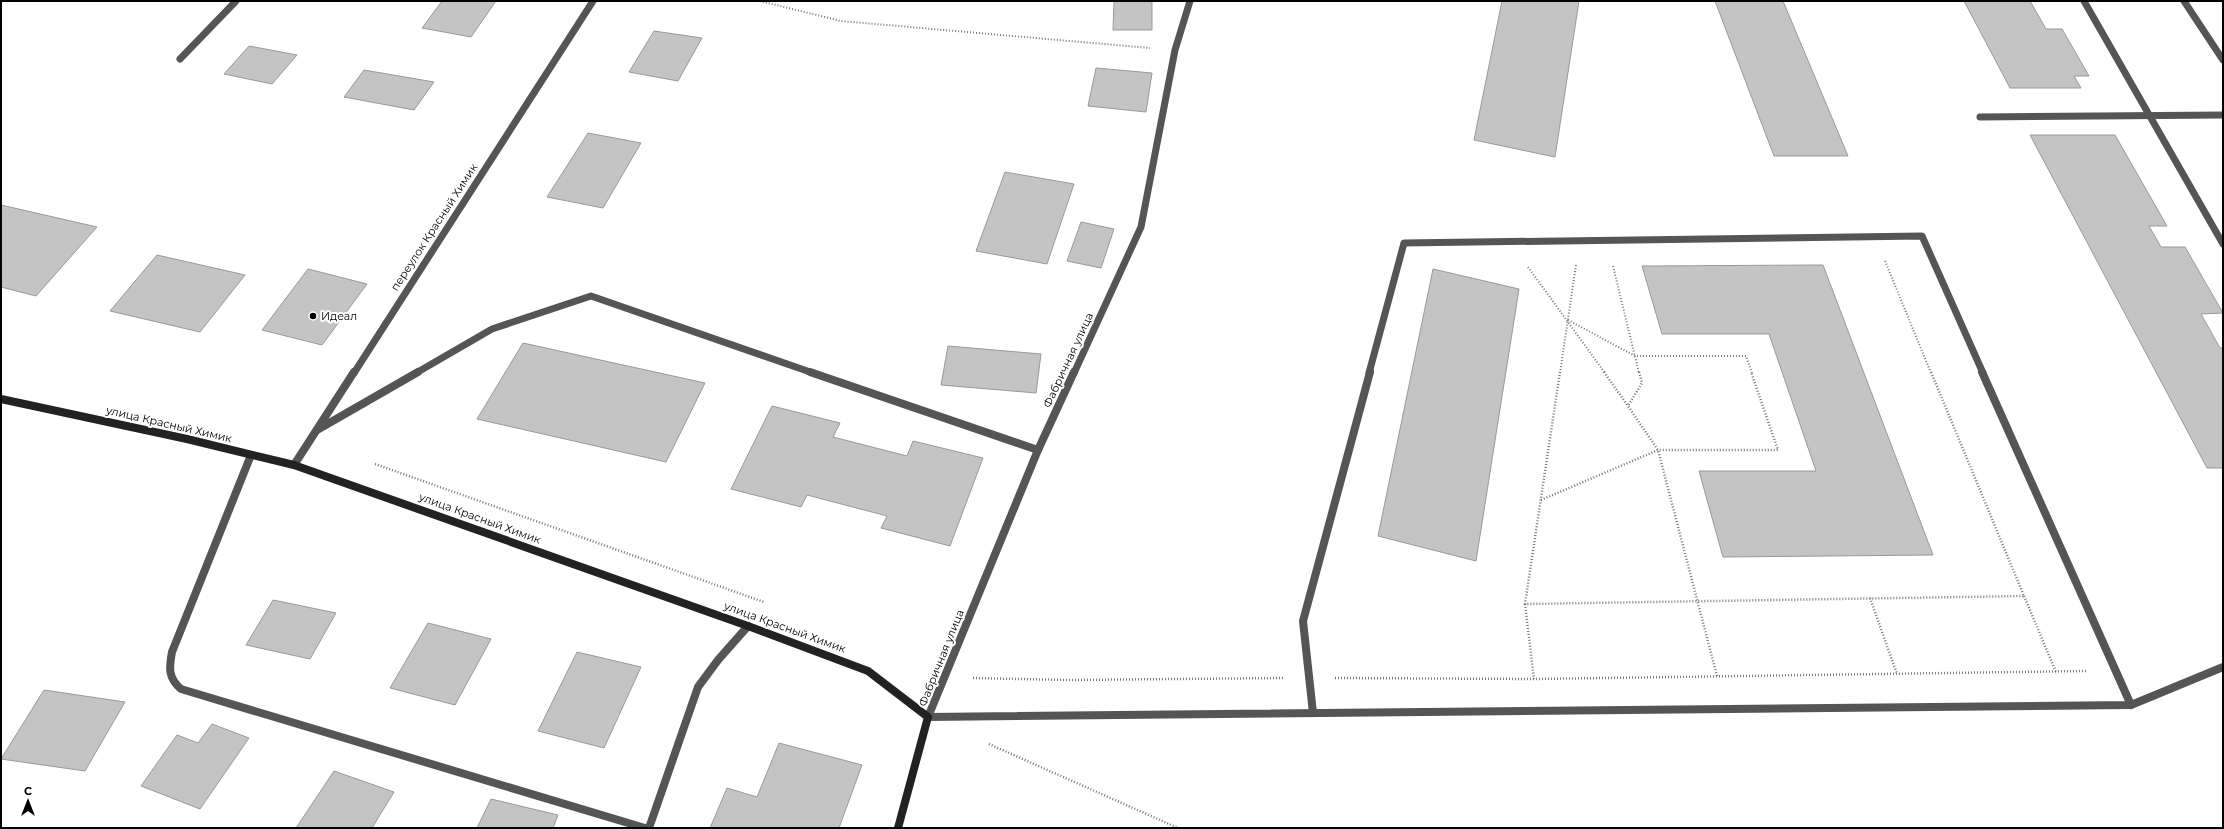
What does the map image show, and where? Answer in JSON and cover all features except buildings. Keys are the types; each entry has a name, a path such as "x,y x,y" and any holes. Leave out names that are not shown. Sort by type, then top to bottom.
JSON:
{"street":[{"path":"180,59 236,1"},
{"name":"переулок Красный Химик","path":"294,465 593,1"},
{"name":"Фабричная улица","path":"928,717 1038,450 1141,228 1174,50 1190,1"},
{"path":"2084,1 2223,244"},
{"path":"2184,1 2223,60"},
{"path":"1980,117 2223,115"},
{"path":"1313,713 1303,621 1404,243 1922,236 2131,706"},
{"path":"316,430 492,329 591,296 1038,450"},
{"name":"улица Красный Химик","path":"1,399 187,439 294,465 748,626 868,671 928,717"},
{"path":"251,455 172,652 169,668 170,678 173,684 181,689 645,828"},
{"path":"649,828 698,687 718,660 748,626"},
{"path":"898,828 928,717 2131,706 2223,666"}],"path":[{"path":"760,1 841,20 1174,50"},
{"path":"1875,237 2056,672"},
{"path":"1606,240 1642,383 1628,406"},
{"path":"1534,679 1526,604 1580,241"},
{"path":"1508,242 1568,320 1658,450 1696,601 1717,676"},
{"path":"1541,500 1658,450 1778,450 1746,356 1635,356 1568,320"},
{"path":"1526,604 2024,596"},
{"path":"1870,598 1897,674"},
{"path":"970,678 1068,680 1309,678 1534,679 2056,672 2114,669"},
{"path":"986,742 1178,828"}],"place":[{"name":"Идеал","path":"313,316"}]}
